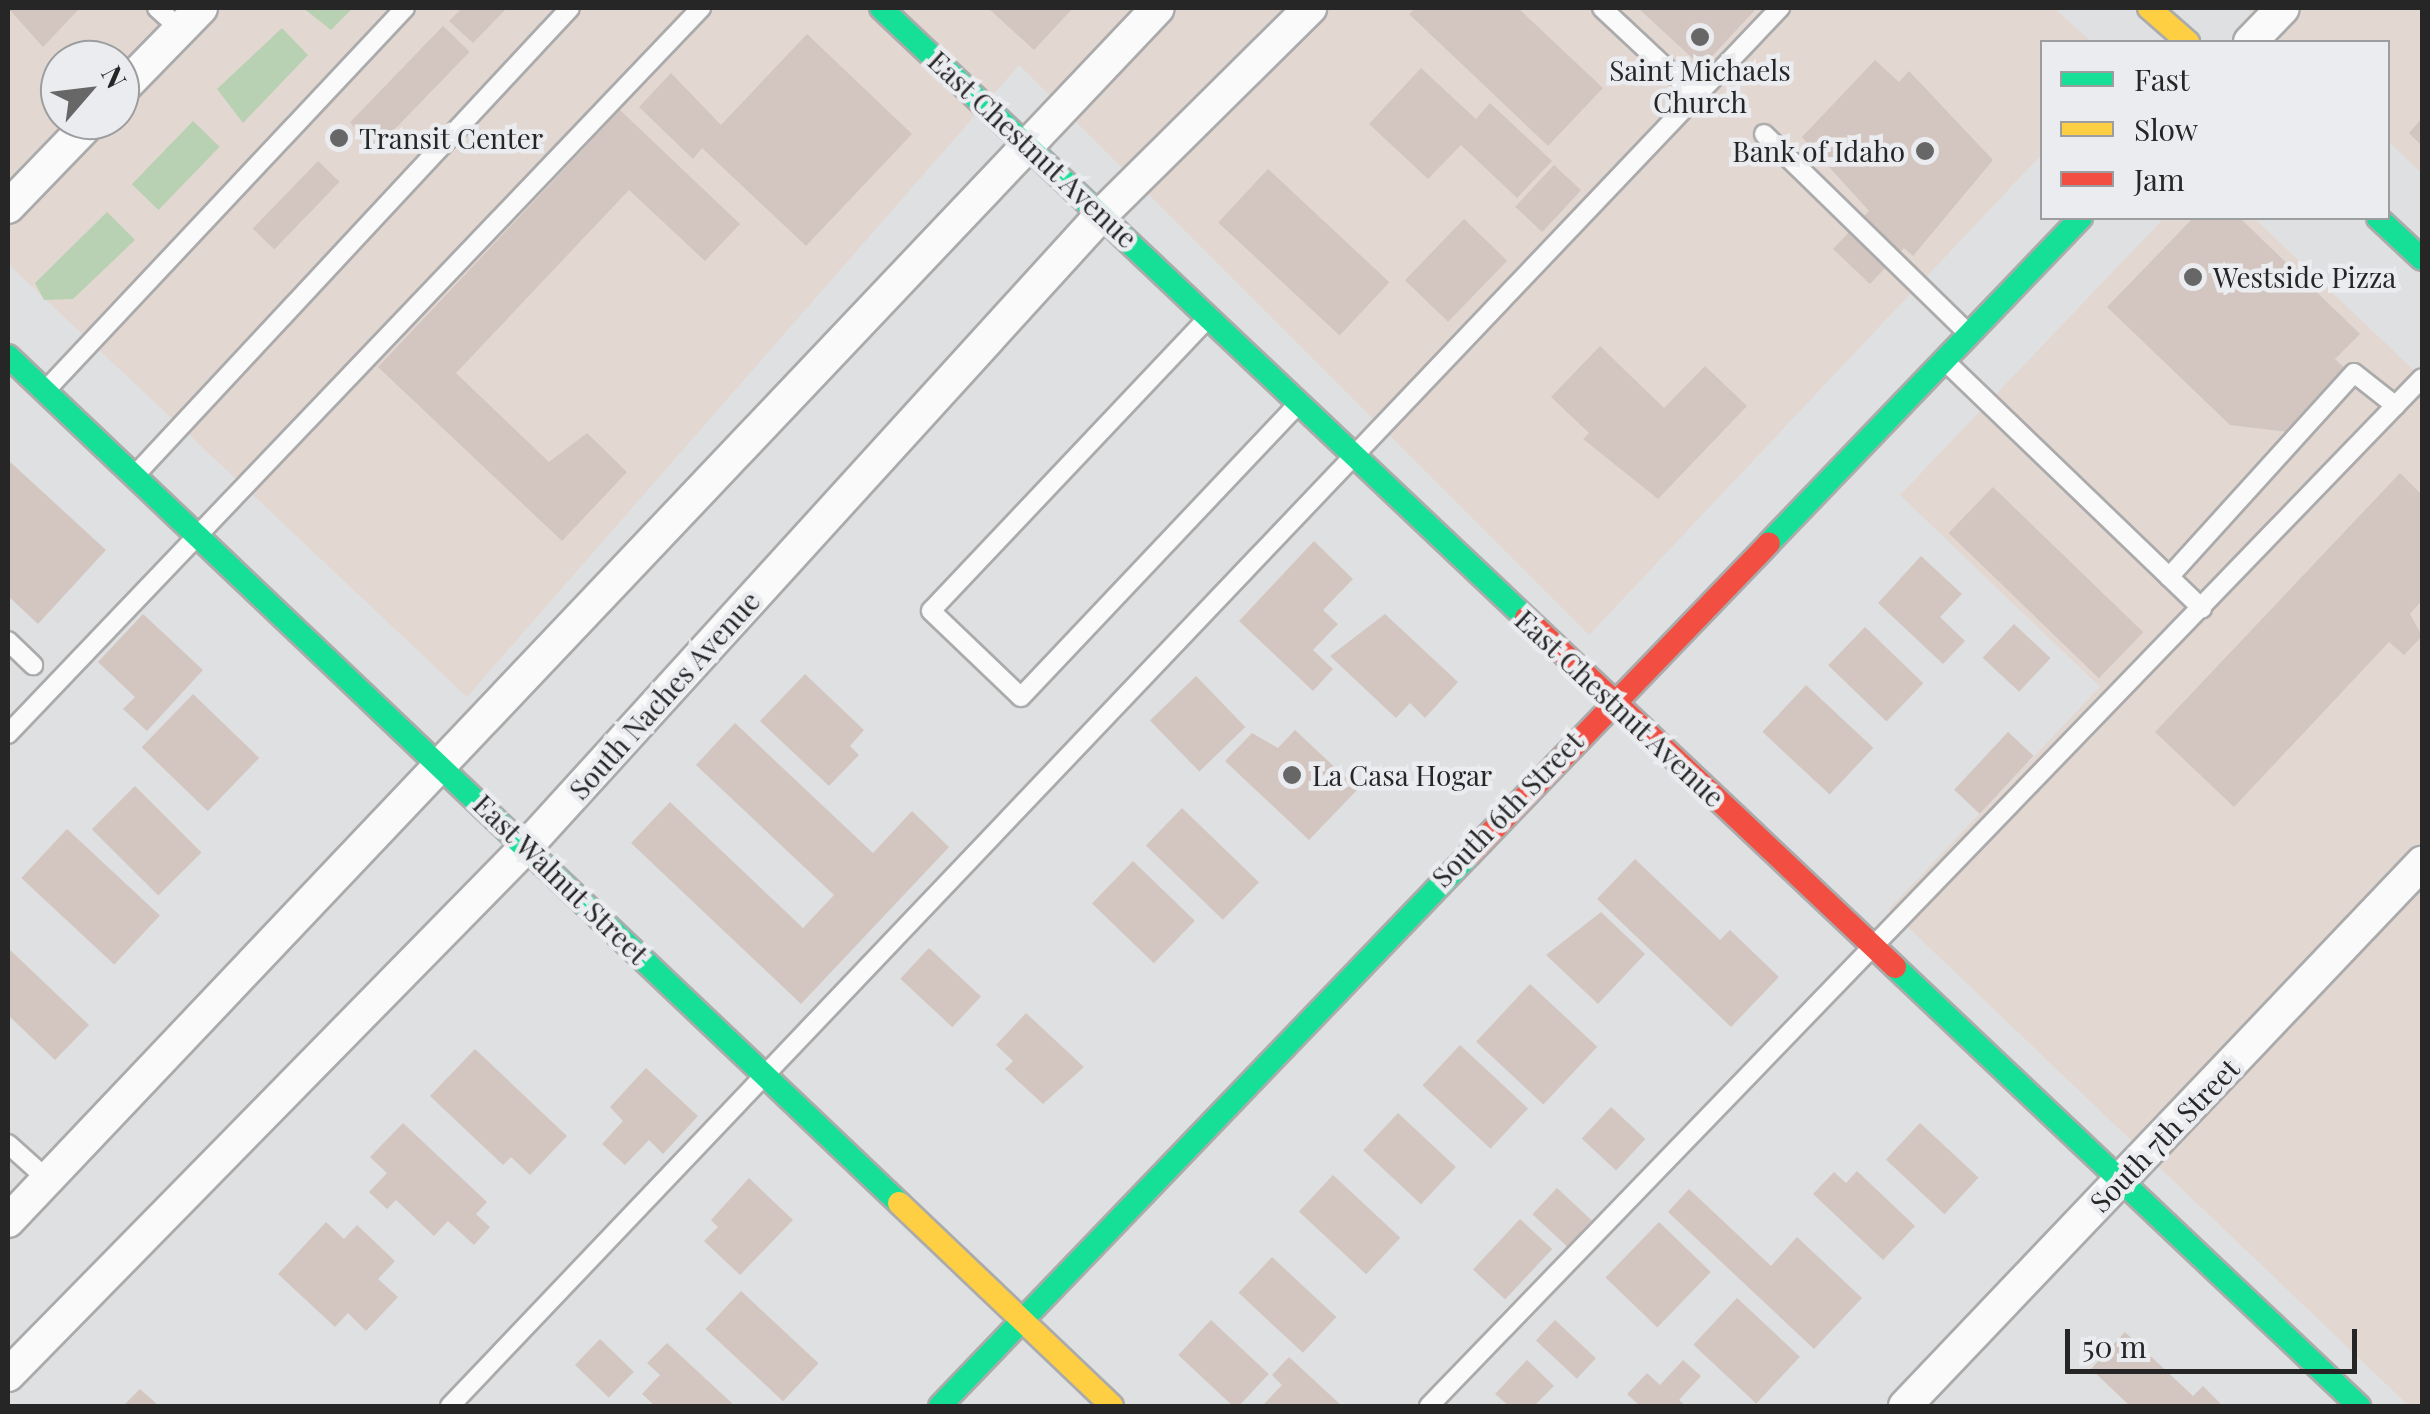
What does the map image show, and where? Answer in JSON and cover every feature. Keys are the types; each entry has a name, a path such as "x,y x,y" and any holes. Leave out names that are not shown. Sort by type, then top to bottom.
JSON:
{"street":[{"name":"East Chestnut Avenue","path":"881,8 2359,1406"},
{"path":"8,1221 1158,8"},
{"name":"South Naches Avenue","path":"8,1374 527,846 1102,214 1310,8"},
{"path":"2149,8 2186,40"},
{"path":"2252,40 2283,8"},
{"path":"140,65 179,15"},
{"path":"8,207 73,140"},
{"name":"South 6th Street","path":"940,1406 1610,700 2078,220"},
{"path":"2380,220 2422,259"},
{"name":"East Walnut Street","path":"8,356 443,764 1112,1406"},
{"name":"South 7th Street","path":"1905,1406 2422,863"}],"lane":[{"path":"44,391 405,8"},
{"path":"137,473 570,8"},
{"path":"8,734 701,8"},
{"path":"1602,8 1696,96"},
{"path":"450,1406 1780,8"},
{"path":"1764,134 1968,333"},
{"path":"1210,316 931,611 1022,697 1300,402"},
{"path":"1943,359 2202,608"},
{"path":"2169,577 2354,374 2396,406"},
{"path":"1429,1406 2422,378"},
{"path":"8,641 33,665"},
{"path":"8,1144 47,1179"}],"shaded area":[{"path":"8,8 2054,8 2090,40 2040,40 2040,156 1589,635 1019,65 467,697 8,264"},
{"path":"2246,8 2422,8 2422,174 2390,143 2390,40 2281,40"},
{"path":"2162,220 2256,220 2422,378 2422,1406 2409,1406 1889,909 2100,687 1900,495"}],"green space":[{"path":"303,8 353,8 331,30"},
{"path":"282,28 308,55 243,123 217,89"},
{"path":"193,121 220,147 158,210 132,184"},
{"path":"107,212 135,240 73,299 44,300 35,283"}],"building":[{"path":"8,8 80,8 50,40 40,40 40,44"},
{"path":"462,8 507,8 473,43 449,21"},
{"path":"988,8 1073,8 1034,50"},
{"path":"1416,8 1518,8 1603,88 1548,146 1409,14"},
{"name":"Saint Michaels Church","path":"1638,8 1757,8 1702,67"},
{"path":"443,26 470,52 377,148 350,122"},
{"path":"807,34 912,134 806,246 702,148 693,159 639,107 671,73 721,125"},
{"path":"1875,60 1899,82 1909,71 1993,160 1913,256 1904,248 1870,284 1833,249 1869,211 1802,137"},
{"path":"1421,68 1476,119 1490,103 1552,161 1517,198 1461,145 1428,179 1369,124"},
{"path":"620,110 740,224 705,261 629,190 456,373 549,462 587,433 627,472 562,541 378,367"},
{"path":"2422,118 2422,146 2409,133"},
{"path":"318,161 340,182 274,249 253,229"},
{"path":"1554,165 1581,190 1542,232 1515,207"},
{"path":"1268,169 1389,282 1340,336 1218,222"},
{"path":"1464,219 1507,261 1448,322 1405,280"},
{"path":"2191,220 2242,220 2360,334 2335,359 2348,371 2289,432 2230,425 2107,307"},
{"path":"1600,346 1664,408 1705,366 1747,406 1658,499 1583,439 1589,433 1551,397"},
{"path":"8,460 106,550 38,624 8,596"},
{"path":"2400,473 2422,495 2422,600 2410,614 2422,636 2404,655 2389,642 2234,807 2155,732"},
{"path":"1993,487 2143,632 2099,678 1949,533"},
{"path":"1314,541 1353,579 1323,610 1338,624 1313,650 1333,669 1313,691 1239,621"},
{"path":"1921,556 1962,594 1940,617 1965,641 1943,664 1878,603"},
{"path":"143,614 203,670 147,731 123,709 135,697 98,662"},
{"path":"1385,614 1458,682 1425,718 1410,703 1396,718 1330,656"},
{"path":"2014,624 2051,658 2019,692 1983,658"},
{"path":"1865,627 1923,683 1886,721 1828,665"},
{"path":"805,674 864,730 850,746 859,755 829,786 760,721"},
{"path":"1196,676 1245,727 1199,772 1150,720"},
{"path":"1806,685 1873,748 1830,795 1762,732"},
{"path":"193,694 259,758 208,811 142,747"},
{"path":"735,723 873,853 912,811 949,847 801,1004 631,843 670,802 803,928 834,895 696,765"},
{"name":"La Casa Hogar","path":"1295,730 1358,789 1309,840 1225,761 1252,733 1278,748"},
{"path":"2008,732 2034,756 1980,814 1954,790"},
{"path":"135,786 201,852 158,896 92,829"},
{"path":"1182,808 1259,882 1223,920 1146,845"},
{"path":"67,829 160,916 114,965 21,878"},
{"path":"1635,859 1720,940 1730,930 1779,977 1731,1027 1597,899"},
{"path":"1133,861 1195,921 1154,963 1092,903"},
{"path":"1601,912 1645,954 1598,1004 1546,955"},
{"path":"8,948 89,1025 55,1060 8,1015"},
{"path":"929,948 981,996 952,1027 900,979"},
{"path":"1530,984 1597,1047 1543,1105 1476,1042"},
{"path":"1026,1013 1084,1067 1043,1104 1005,1069 1013,1061 996,1045"},
{"path":"1460,1045 1528,1108 1491,1149 1422,1085"},
{"path":"475,1049 567,1136 530,1175 511,1157 503,1165 430,1096"},
{"path":"646,1068 698,1116 663,1154 649,1140 625,1165 602,1144 623,1121 610,1107"},
{"path":"1611,1107 1645,1139 1616,1171 1582,1138"},
{"path":"1398,1113 1456,1167 1421,1204 1363,1150"},
{"path":"403,1123 487,1202 476,1214 490,1227 474,1245 448,1221 434,1236 396,1200 387,1209 369,1192 387,1173 370,1157"},
{"path":"1920,1123 1979,1178 1944,1214 1886,1160"},
{"path":"1857,1171 1915,1226 1883,1260 1813,1194 1834,1172 1846,1183"},
{"path":"1333,1175 1400,1238 1366,1274 1299,1212"},
{"path":"749,1178 793,1220 740,1275 704,1241 718,1227 711,1220"},
{"path":"1557,1188 1592,1221 1568,1247 1532,1214"},
{"path":"1689,1189 1771,1266 1797,1237 1862,1298 1814,1349 1668,1212"},
{"path":"1520,1219 1552,1249 1505,1299 1473,1269"},
{"path":"326,1222 344,1239 357,1225 395,1261 378,1279 398,1297 366,1331 348,1313 335,1327 278,1274"},
{"path":"1659,1222 1711,1272 1657,1327 1606,1277"},
{"path":"1272,1257 1336,1317 1303,1353 1239,1293"},
{"path":"741,1291 819,1363 783,1401 706,1329"},
{"path":"1737,1298 1800,1357 1756,1403 1693,1345"},
{"path":"1211,1320 1269,1374 1239,1406 1233,1406 1178,1355"},
{"path":"1555,1320 1596,1358 1577,1379 1536,1340"},
{"path":"2125,1332 2193,1396 2203,1386 2221,1404 2130,1406 2091,1369"},
{"path":"600,1339 634,1372 609,1398 575,1365"},
{"path":"667,1343 735,1406 655,1406 642,1394 660,1375 647,1363"},
{"path":"1289,1357 1342,1406 1262,1406 1282,1385 1272,1375"},
{"path":"1527,1360 1554,1386 1534,1406 1509,1406 1495,1394"},
{"path":"1683,1360 1701,1376 1679,1400 1686,1406 1640,1406 1627,1394 1647,1373 1660,1385"},
{"path":"140,1389 159,1406 123,1406"}],"traffic: fast":[{"path":"881,8 1526,618"},
{"path":"1769,543 2079,220"},
{"path":"2380,220 2422,259"},
{"path":"8,356 899,1203"},
{"path":"940,1406 1470,854"},
{"path":"1895,967 2359,1406"}],"traffic: slow":[{"path":"2149,8 2186,40"},
{"path":"899,1203 1112,1406"}],"traffic: jam":[{"path":"1470,854 1769,543"},
{"path":"1526,618 1895,967"}],"place":[{"name":"Saint Michaels Church","path":"1700,37"},
{"name":"Transit Center","path":"339,138"},
{"name":"Bank of Idaho","path":"1925,151"},
{"name":"Westside Pizza","path":"2193,277"},
{"name":"La Casa Hogar","path":"1292,775"}]}
